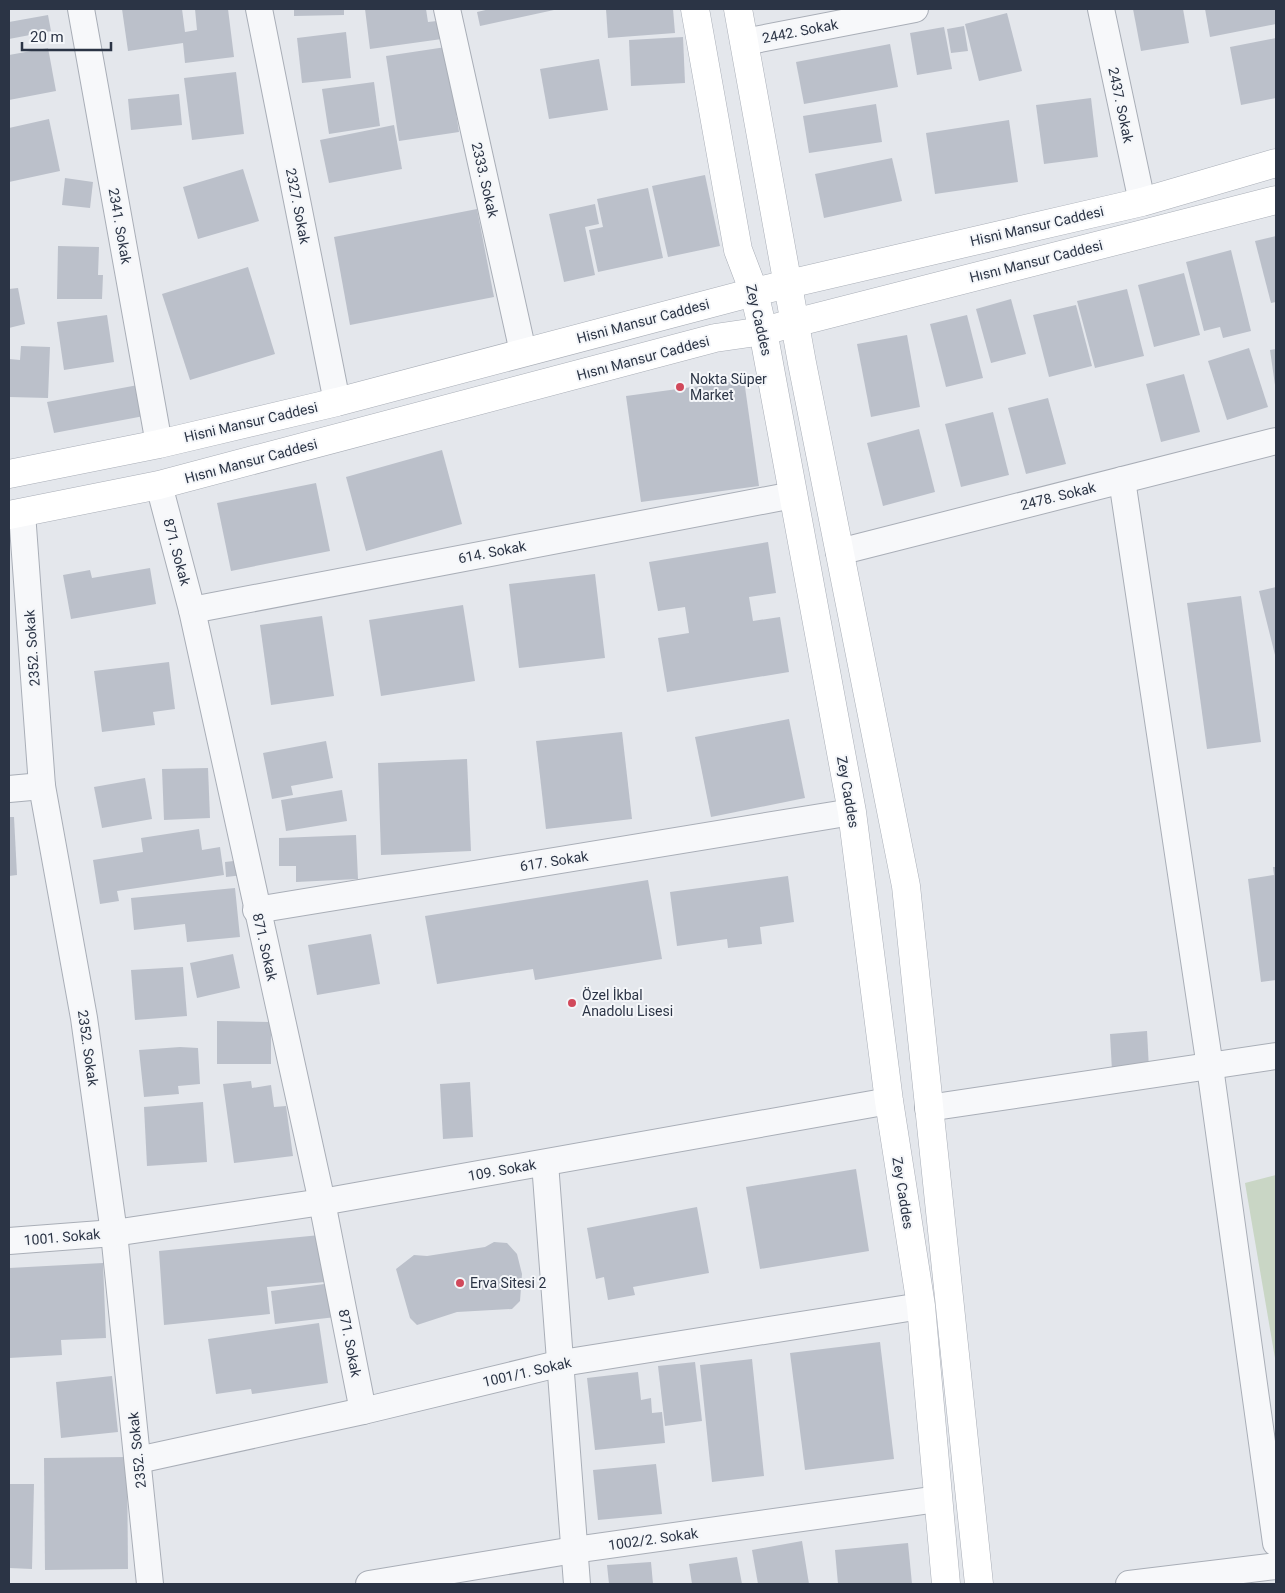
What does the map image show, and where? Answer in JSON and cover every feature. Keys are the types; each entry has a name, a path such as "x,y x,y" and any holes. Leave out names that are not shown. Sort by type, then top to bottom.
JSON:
{"main road":[{"name":"Zey Caddes","path":"695,9 738,250 754,292 763,331 852,812 889,1101 921,1306 946,1584"},
{"path":"738,9 839,552 906,886 979,1584"},
{"name":"Hisni Mansur Caddesi","path":"9,474 159,444 337,402 754,292 1142,202 1276,163"},
{"name":"Hısnı Mansur Caddesi","path":"15,514 159,485 715,338 763,331 1276,200"}],"street":[{"name":"2341. Sokak","path":"80,9 159,444"},
{"name":"2327. Sokak","path":"259,9 337,402"},
{"name":"2333. Sokak","path":"447,9 524,352"},
{"name":"2442. Sokak","path":"744,42 875,12 915,9"},
{"name":"2437. Sokak","path":"1100,9 1142,202"},
{"name":"2478. Sokak","path":"839,552 1276,441"},
{"path":"1122,480 1210,1067 1276,1543"},
{"name":"871. Sokak","path":"159,485 192,610 256,910 322,1202 363,1411"},
{"name":"614. Sokak","path":"192,610 793,495"},
{"name":"2352. Sokak","path":"15,514 42,786 84,1018 114,1232 150,1584"},
{"path":"9,789 42,786"},
{"name":"617. Sokak","path":"256,910 852,812"},
{"path":"928,1108 1276,1056"},
{"name":"109. Sokak","path":"114,1232 322,1202 889,1101"},
{"path":"545,1162 562,1363 577,1584"},
{"name":"1001. Sokak","path":"9,1241 114,1232"},
{"name":"1001/1. Sokak","path":"138,1460 363,1411 562,1363 921,1306"},
{"name":"1002/2. Sokak","path":"369,1584 574,1550 938,1499"},
{"path":"1129,1584 1276,1566"}],"green space":[{"path":"1276,1175 1276,1364 1245,1183"}],"building":[{"path":"122,9 182,9 185,32 197,30 195,9 228,9 234,57 185,63 183,43 128,51"},
{"path":"294,9 344,9 344,15 294,16"},
{"path":"365,9 426,9 428,22 446,20 449,38 370,49"},
{"path":"490,9 554,10 480,26 477,12"},
{"path":"606,9 673,9 675,33 608,38"},
{"path":"1133,9 1183,9 1189,43 1141,51"},
{"path":"1205,9 1276,9 1276,24 1210,37"},
{"path":"1007,13 1022,71 979,81 965,24"},
{"path":"48,15 51,31 9,39 9,22"},
{"path":"964,26 968,51 951,53 947,29"},
{"path":"944,27 952,69 917,75 910,33"},
{"path":"346,32 351,78 302,83 297,38"},
{"path":"683,37 685,83 631,86 629,40"},
{"path":"1276,38 1276,98 1241,105 1230,47"},
{"path":"890,44 898,87 804,104 796,62"},
{"path":"446,47 459,132 399,141 386,56"},
{"path":"48,48 56,91 9,100 9,55"},
{"path":"599,59 608,110 549,119 540,69"},
{"path":"236,72 244,134 192,140 184,78"},
{"path":"374,82 380,126 329,134 322,89"},
{"path":"179,94 182,125 131,130 128,99"},
{"path":"1091,98 1098,157 1044,164 1036,105"},
{"path":"876,104 882,142 809,153 803,116"},
{"path":"49,119 60,171 9,182 9,128"},
{"path":"1009,120 1018,182 935,194 926,133"},
{"path":"394,125 402,169 329,183 320,140"},
{"path":"892,158 902,201 824,218 815,174"},
{"path":"243,169 259,221 198,239 183,187"},
{"path":"705,175 720,246 668,257 652,186"},
{"path":"65,178 93,182 90,208 62,205"},
{"path":"648,188 663,258 598,272 589,230 603,227 597,199"},
{"path":"595,204 599,224 585,227 595,275 564,282 549,214"},
{"path":"477,209 494,297 350,325 334,237"},
{"path":"1276,236 1276,302 1271,303 1255,241"},
{"path":"58,246 99,247 98,275 103,275 102,299 57,299"},
{"path":"1231,250 1251,331 1223,338 1220,327 1204,331 1186,262"},
{"path":"248,267 275,354 190,380 162,294"},
{"path":"1184,273 1200,335 1154,347 1138,285"},
{"path":"18,288 25,324 9,328 9,289"},
{"path":"1127,289 1144,356 1095,368 1077,301"},
{"path":"1011,299 1026,354 991,363 976,309"},
{"path":"1076,305 1092,366 1049,377 1033,315"},
{"path":"107,315 114,362 64,370 57,322"},
{"path":"967,315 983,378 946,387 930,324"},
{"path":"907,335 920,407 871,417 857,344"},
{"path":"21,346 50,347 48,398 9,397 9,359 20,360"},
{"path":"1249,348 1268,407 1227,420 1208,361"},
{"path":"1276,349 1276,384 1275,385 1270,350"},
{"path":"1184,374 1200,432 1161,442 1146,384"},
{"path":"744,380 759,486 641,502 626,396"},
{"path":"138,385 144,416 54,433 47,402"},
{"path":"1048,398 1066,464 1026,474 1008,408"},
{"path":"993,412 1009,475 961,487 945,424"},
{"path":"919,429 935,492 883,506 867,443"},
{"path":"442,450 462,524 366,551 346,477"},
{"path":"316,483 330,551 231,571 217,503"},
{"path":"768,542 776,593 749,597 753,621 780,617 789,672 667,692 658,638 689,633 685,607 658,611 649,562"},
{"path":"150,568 156,604 71,619 63,575 90,570 92,578"},
{"path":"595,574 605,658 519,668 509,584"},
{"path":"1276,587 1276,659 1259,591"},
{"path":"1241,596 1261,742 1207,749 1187,603"},
{"path":"463,605 475,681 381,696 369,620"},
{"path":"322,616 334,696 271,705 260,625"},
{"path":"169,662 175,709 153,712 155,725 102,732 94,671"},
{"path":"789,719 805,798 711,817 695,737"},
{"path":"622,732 632,819 546,829 536,741"},
{"path":"326,741 333,778 291,786 293,795 272,799 263,753"},
{"path":"467,759 471,851 381,855 378,763"},
{"path":"208,768 210,818 164,820 162,769"},
{"path":"145,778 152,819 102,828 94,787"},
{"path":"342,790 347,821 286,831 281,800"},
{"path":"9,817 14,817 17,875 9,876"},
{"path":"199,829 202,850 220,847 224,875 117,891 119,901 100,904 93,860 143,852 141,838"},
{"path":"356,835 358,879 296,882 296,866 279,866 279,838"},
{"path":"242,860 243,875 226,877 225,862"},
{"path":"1273,867 1276,867 1276,980 1261,982 1248,879 1274,875"},
{"path":"788,876 794,922 760,927 762,944 728,948 727,939 677,946 670,892"},
{"path":"648,880 662,959 535,980 533,969 437,984 425,916"},
{"path":"235,888 240,937 187,942 185,924 134,930 131,898"},
{"path":"371,934 380,984 317,995 308,945"},
{"path":"233,954 240,988 197,998 190,963"},
{"path":"183,967 187,1016 135,1020 131,970"},
{"path":"217,1021 271,1022 271,1064 217,1064"},
{"path":"1147,1031 1149,1069 1112,1071 1110,1034"},
{"path":"180,1047 198,1048 200,1084 178,1086 179,1094 144,1097 139,1050"},
{"path":"251,1081 252,1088 271,1085 274,1107 286,1106 293,1156 234,1163 223,1084"},
{"path":"470,1082 473,1137 443,1139 440,1084"},
{"path":"203,1102 207,1162 147,1166 144,1107"},
{"path":"856,1169 869,1251 760,1269 746,1187"},
{"path":"697,1207 709,1273 633,1287 635,1295 608,1300 604,1277 596,1279 587,1228"},
{"path":"320,1235 325,1282 267,1287 270,1314 164,1325 159,1251"},
{"name":"Erva Sitesi 2","path":"494,1242 507,1243 517,1254 522,1274 520,1301 512,1309 457,1312 417,1325 410,1318 396,1269 414,1255 427,1256 485,1247"},
{"path":"103,1263 106,1338 61,1340 62,1355 9,1358 9,1268"},
{"path":"332,1283 336,1317 275,1324 271,1291"},
{"path":"319,1323 328,1383 252,1394 251,1389 216,1394 208,1339"},
{"path":"880,1342 894,1459 805,1470 790,1353"},
{"path":"752,1359 764,1476 712,1482 700,1365"},
{"path":"695,1362 702,1421 665,1426 658,1366"},
{"path":"638,1372 641,1400 651,1398 652,1413 662,1412 665,1443 595,1450 587,1378"},
{"path":"112,1376 118,1432 61,1438 56,1382"},
{"path":"127,1457 128,1569 45,1570 44,1458"},
{"path":"656,1464 662,1514 598,1520 593,1470"},
{"path":"9,1484 34,1484 32,1569 9,1568"},
{"path":"802,1541 809,1584 758,1584 752,1550"},
{"path":"908,1543 912,1584 838,1584 835,1550"},
{"path":"737,1557 742,1584 692,1584 689,1564"},
{"path":"651,1562 653,1584 609,1584 607,1565"}],"place":[{"name":"Nokta Süper Market","path":"680,387"},
{"name":"Özel İkbal Anadolu Lisesi","path":"572,1003"},
{"name":"Erva Sitesi 2","path":"460,1283"}]}
